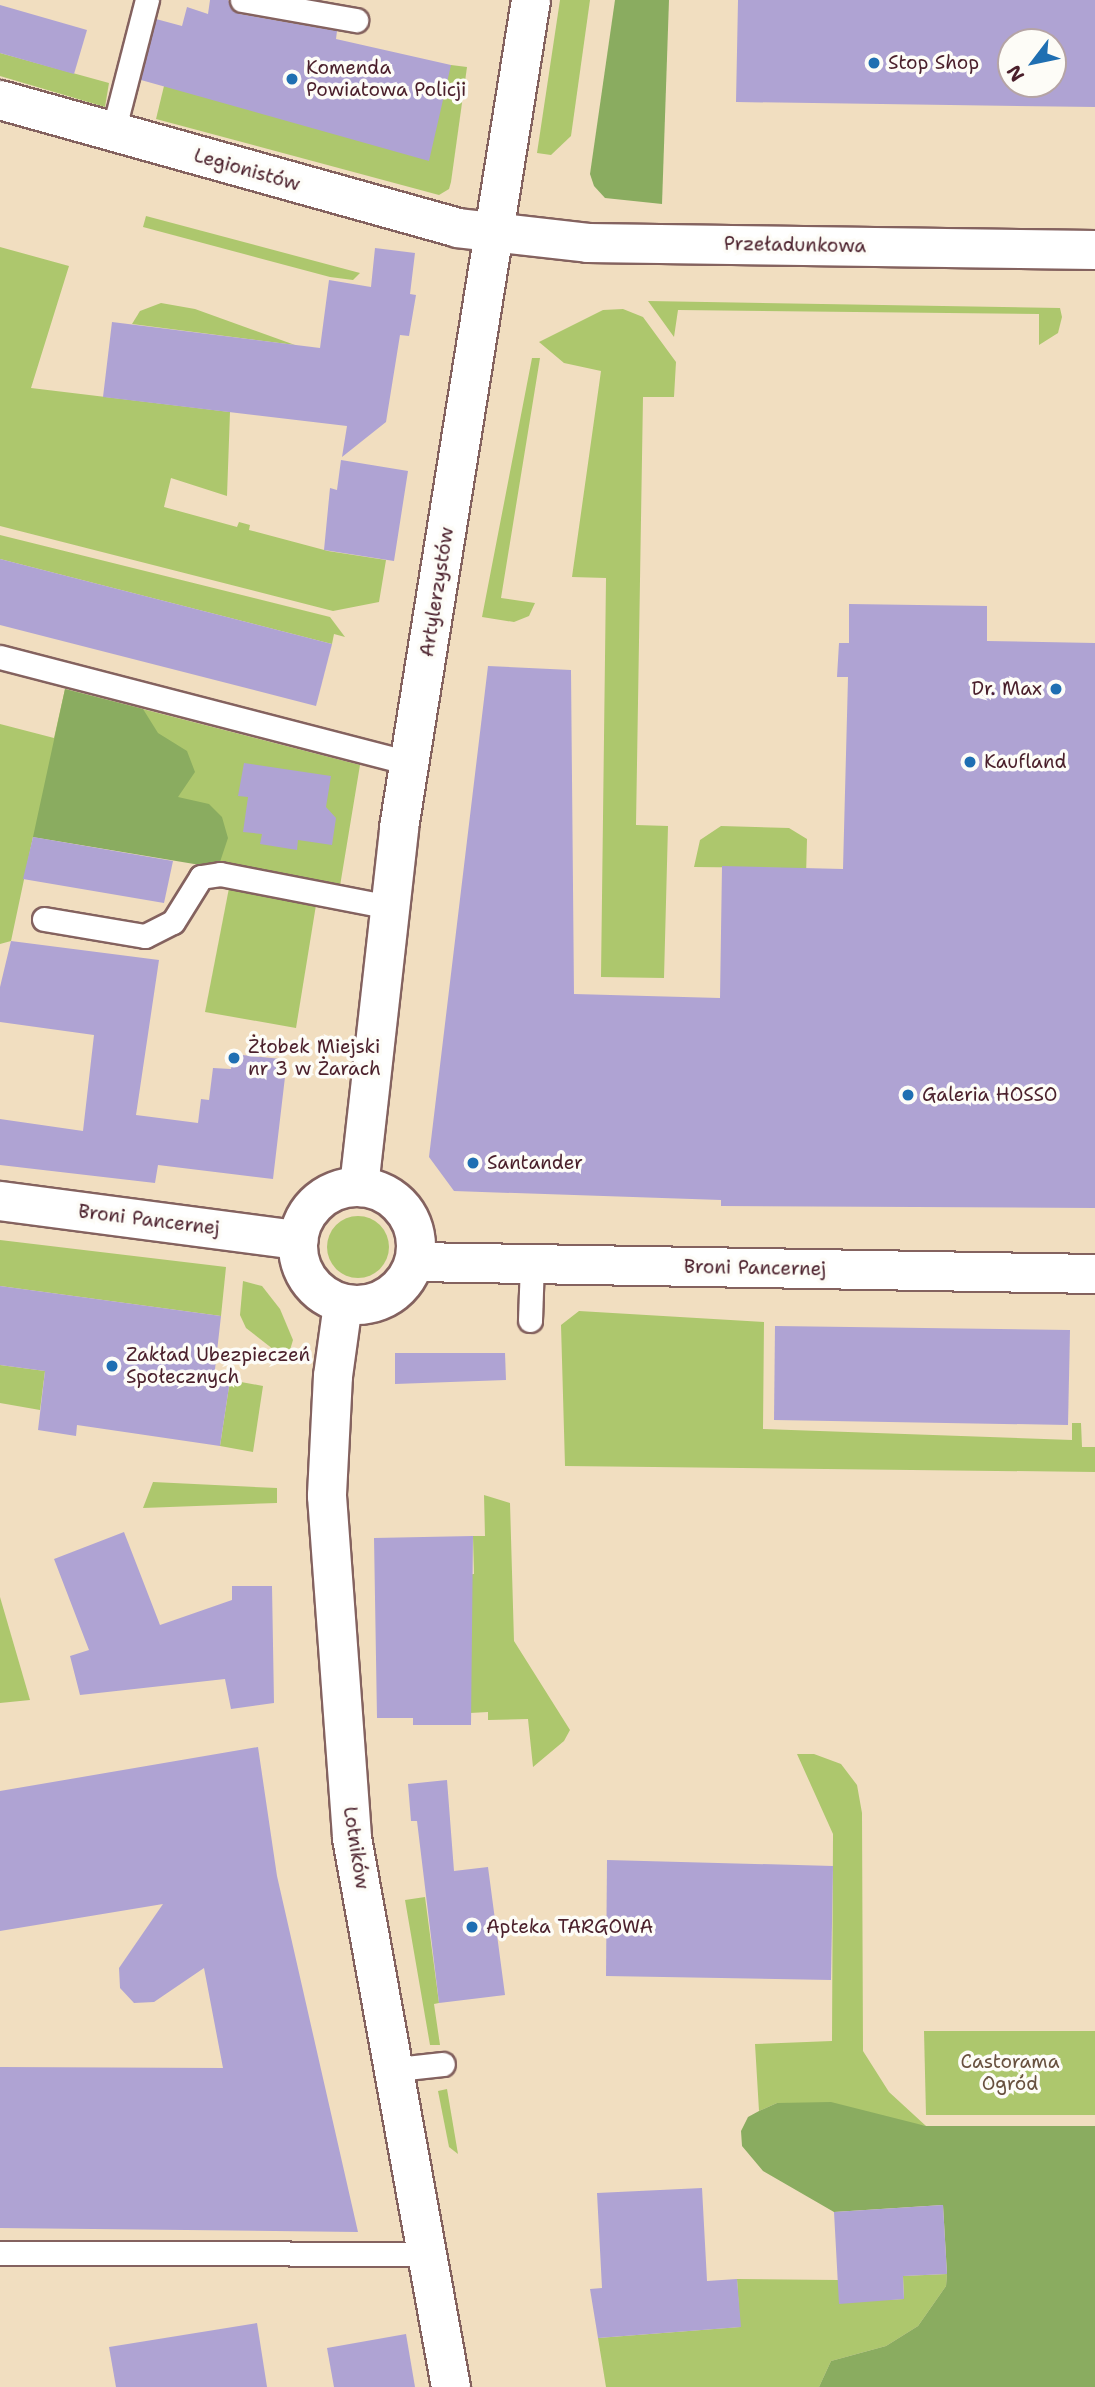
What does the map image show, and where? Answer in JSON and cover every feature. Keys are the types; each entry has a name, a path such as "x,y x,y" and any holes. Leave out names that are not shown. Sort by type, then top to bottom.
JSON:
{"street":[{"name":"Artylerzystów","path":"359,1187 390,907 531,0"},
{"name":"Legionistów","path":"0,100 433,223 496,232"},
{"name":"Przeładunkowa","path":"496,232 588,243 1095,250"},
{"path":"359,1187 391,1198 404,1210 412,1225 415,1262 396,1291 380,1301 342,1304 314,1287 304,1273 298,1240 312,1208 326,1196 359,1187"},
{"name":"Broni Pancernej","path":"0,1201 298,1240"},
{"name":"Broni Pancernej","path":"415,1262 1095,1274"},
{"name":"Lotników","path":"342,1304 333,1376 327,1496 333,1616 352,1838 397,2069 451,2387"}],"lane":[{"path":"113,132 147,0"},
{"path":"242,0 356,20"},
{"path":"0,657 411,763"},
{"path":"44,919 145,936 173,922 201,877 210,874 390,907"},
{"path":"530,1320 532,1264"},
{"path":"397,2069 443,2064"},
{"path":"0,2253 429,2255"}],"green space":[{"path":"560,0 590,0 571,136 551,155 537,153"},
{"path":"615,0 669,0 662,204 605,198 594,186 590,174"},
{"path":"0,53 109,83 105,107 0,76"},
{"path":"451,65 467,67 451,182 449,189 439,195 156,119 164,86"},
{"path":"146,216 360,273 353,280 330,277 143,227"},
{"path":"0,247 69,266 31,388 230,412 227,496 171,478 164,507 237,527 239,522 250,525 249,530 328,551 386,560 379,602 333,611 0,526"},
{"path":"648,301 1060,308 1062,317 1058,333 1039,345 1039,314 678,310 674,337"},
{"path":"161,303 195,309 295,345 132,324 140,311"},
{"path":"623,309 643,317 676,362 674,397 643,397 636,825 668,826 664,978 601,977 606,578 572,577 601,371 564,363 539,342 603,310"},
{"path":"532,358 540,358 501,598 535,603 529,616 514,622 482,617"},
{"path":"0,535 330,617 345,637 334,634 332,644 0,559"},
{"path":"65,689 360,765 340,886 33,837 11,941 0,944 0,724 54,738"},
{"path":"65,689 143,709 158,733 187,751 195,772 178,797 209,804 222,817 228,838 218,868 33,837"},
{"path":"721,826 789,828 807,839 804,953 784,868 694,867 700,840"},
{"path":"229,888 316,905 296,1028 205,1012"},
{"path":"358,1216 380,1225 389,1247 380,1269 358,1278 336,1269 327,1247 336,1225"},
{"path":"0,1240 226,1267 221,1316 0,1286"},
{"path":"243,1281 262,1286 280,1309 293,1340 287,1360 246,1328 240,1315"},
{"path":"579,1311 764,1322 763,1429 1072,1440 1072,1423 1081,1423 1082,1447 1095,1447 1095,1472 565,1466 561,1325"},
{"path":"0,1365 45,1371 40,1410 0,1403"},
{"path":"230,1380 263,1386 253,1452 220,1446"},
{"path":"153,1482 277,1488 277,1503 143,1508"},
{"path":"484,1495 510,1503 514,1641 570,1730 564,1741 533,1767 528,1719 488,1720 488,1712 470,1713 457,1575 474,1574 473,1536 485,1536"},
{"path":"0,1597 30,1700 0,1703"},
{"path":"797,1754 814,1754 841,1764 857,1785 862,1813 863,2051 889,2092 926,2126 777,2103 759,2111 755,2044 832,2041 833,1834"},
{"path":"425,1897 439,2003 434,2004 440,2045 430,2045 405,1900"},
{"name":"Castorama Ogród","path":"924,2031 1095,2031 1095,2115 926,2115"},
{"path":"447,2089 458,2154 449,2147 438,2091"},
{"path":"831,2102 926,2126 1095,2126 1095,2387 819,2387 831,2361 886,2346 918,2326 946,2286 947,2274 943,2205 834,2212 763,2171 742,2146 741,2131 748,2117 759,2111 777,2103"},
{"path":"947,2274 946,2286 918,2326 886,2346 831,2361 819,2387 606,2387 598,2338 740,2327 737,2279 838,2280 884,2300 904,2299 903,2276"}],"building":[{"path":"210,0 228,0 240,14 337,31 336,39 451,65 429,161 141,80 156,19 182,26 187,7 208,14"},
{"name":"Stop Shop","path":"738,0 1095,0 1095,107 736,102"},
{"path":"0,5 87,30 74,74 0,53"},
{"path":"375,248 415,253 410,294 416,295 409,336 400,335 386,422 342,457 347,426 103,397 112,322 320,348 329,280 371,287"},
{"path":"341,460 408,471 394,561 324,550 330,488 337,490"},
{"path":"0,559 332,644 316,706 0,625"},
{"path":"849,604 987,606 987,641 1095,643 1095,1208 721,1206 721,1200 454,1191 429,1157 488,666 571,670 574,994 720,998 722,866 843,869 848,677 837,677 839,643 849,643"},
{"path":"244,763 331,776 326,807 336,818 332,845 298,840 297,850 260,844 262,834 243,832 248,797 238,796"},
{"path":"33,837 173,861 164,903 23,879"},
{"path":"11,941 159,960 136,1115 198,1123 201,1099 209,1100 213,1068 231,1069 233,1054 281,1059 279,1076 285,1077 273,1179 158,1165 155,1183 0,1165 0,1119 83,1131 94,1035 0,1022 0,987"},
{"path":"0,1286 221,1316 214,1378 230,1380 220,1446 77,1425 76,1436 38,1430 45,1371 0,1365"},
{"path":"775,1326 1070,1330 1068,1425 774,1420"},
{"path":"395,1353 505,1353 506,1380 395,1384"},
{"path":"124,1532 160,1625 232,1600 232,1586 272,1586 274,1703 231,1709 225,1679 80,1695 70,1656 89,1650 54,1559"},
{"path":"473,1536 471,1725 413,1725 413,1718 377,1718 374,1538"},
{"path":"258,1747 277,1876 358,2232 0,2228 0,2067 223,2068 204,1968 154,2002 134,2003 120,1988 119,1968 163,1904 0,1931 0,1791"},
{"path":"447,1780 454,1871 488,1867 505,1995 439,2003 417,1821 411,1821 408,1784"},
{"path":"607,1860 833,1866 831,1980 606,1976"},
{"path":"702,2188 707,2281 737,2279 741,2327 598,2338 590,2289 602,2288 597,2193"},
{"path":"943,2205 947,2274 903,2276 904,2299 839,2304 834,2212"},
{"path":"257,2323 267,2387 116,2387 109,2347"},
{"path":"406,2334 415,2387 334,2387 327,2348"}],"place":[{"name":"Stop Shop","path":"874,63"},
{"name":"Komenda Powiatowa Policji","path":"292,79"},
{"name":"Dr. Max","path":"1056,689"},
{"name":"Kaufland","path":"970,762"},
{"name":"Żłobek Miejski nr 3 w Żarach","path":"234,1058"},
{"name":"Galeria HOSSO","path":"908,1095"},
{"name":"Santander","path":"473,1163"},
{"name":"Zakład Ubezpieczeń Społecznych","path":"112,1366"},
{"name":"Apteka TARGOWA","path":"472,1927"}]}
